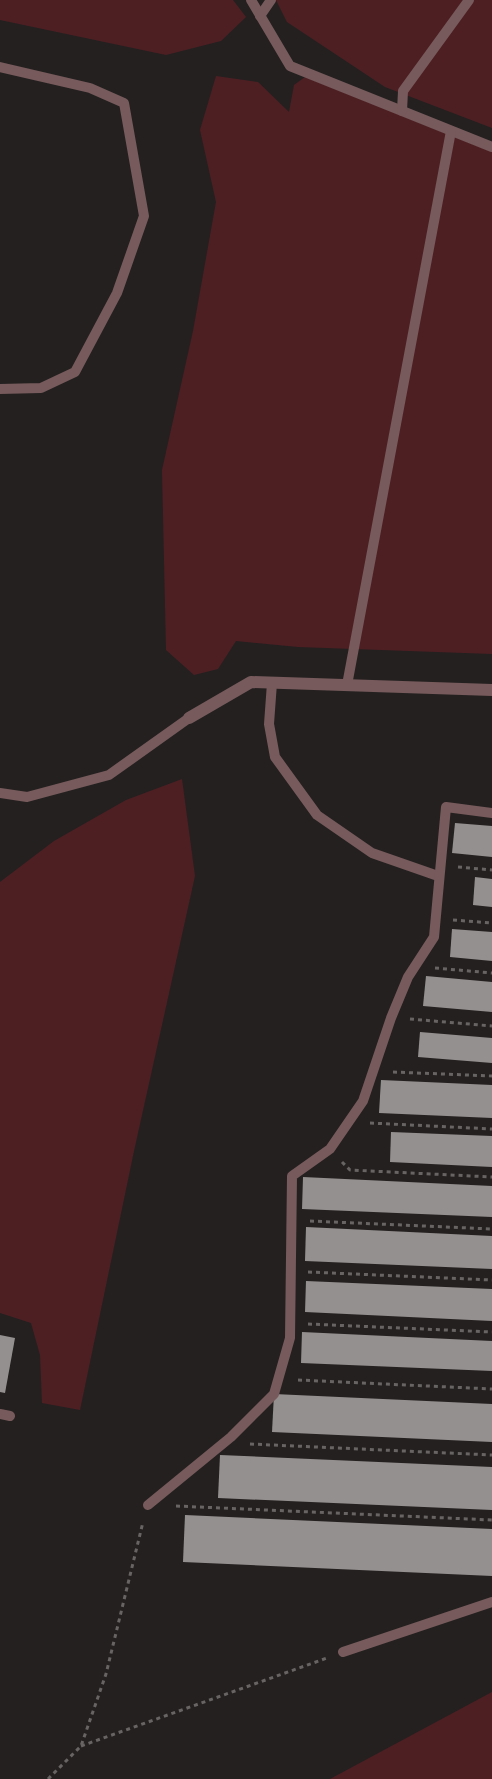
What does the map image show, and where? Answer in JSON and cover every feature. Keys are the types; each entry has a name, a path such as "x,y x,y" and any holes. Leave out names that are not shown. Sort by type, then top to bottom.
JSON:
{"street":[{"path":"189,718 251,682 492,690"}],"lane":[{"path":"251,0 290,66 492,148"},
{"path":"260,16 271,0"},
{"path":"402,111 403,91 469,0"},
{"path":"0,67 90,88 124,103 144,216 118,293 75,372 41,388 0,389"},
{"path":"347,685 451,131"},
{"path":"272,683 269,724 275,757 317,815 372,854 439,871"},
{"path":"0,793 27,797 109,775 189,718"},
{"path":"148,1505 223,1443 274,1394 290,1338 292,1176 330,1149 363,1101 391,1018 415,966 434,936 446,807 492,813"},
{"path":"343,1652 492,1602"}],"path":[{"path":"439,871 492,870"},
{"path":"435,918 492,923"},
{"path":"415,966 492,973"},
{"path":"391,1018 492,1026"},
{"path":"373,1071 492,1076"},
{"path":"349,1122 492,1129"},
{"path":"330,1149 350,1170 492,1177"},
{"path":"292,1220 492,1229"},
{"path":"292,1271 492,1280"},
{"path":"290,1323 492,1332"},
{"path":"278,1379 492,1389"},
{"path":"223,1443 492,1456"},
{"path":"81,1746 106,1674 148,1505 492,1520"},
{"path":"48,1779 81,1746 343,1652"}],"shaded area":[{"path":"0,0 233,0 246,17 221,41 166,55 0,20"},
{"path":"276,0 492,0 492,128 385,87 287,22"},
{"path":"216,76 258,82 289,112 294,85 305,77 492,152 492,654 298,647 236,641 218,669 194,675 166,650 162,470 193,331 216,202 200,130"},
{"path":"182,779 195,876 134,1151 80,1410 42,1403 40,1355 31,1323 0,1313 0,882 54,841 126,800"},
{"path":"492,1692 492,1779 330,1779"}],"building":[{"path":"455,823 492,826 492,857 452,853"},
{"path":"475,877 492,879 492,907 473,905"},
{"path":"452,929 492,932 492,961 450,957"},
{"path":"426,976 492,982 492,1012 423,1006"},
{"path":"420,1032 492,1038 492,1063 418,1057"},
{"path":"381,1080 492,1085 492,1118 379,1113"},
{"path":"391,1132 492,1136 492,1167 390,1162"},
{"path":"303,1177 492,1186 492,1217 302,1209"},
{"path":"306,1227 492,1236 492,1269 305,1261"},
{"path":"306,1281 492,1289 492,1321 305,1312"},
{"path":"302,1332 492,1341 492,1371 301,1363"},
{"path":"0,1335 15,1338 5,1393 0,1392"},
{"path":"274,1394 492,1404 492,1442 272,1432"},
{"path":"220,1455 492,1467 492,1510 218,1498"},
{"path":"185,1515 492,1529 492,1576 183,1562"}]}
